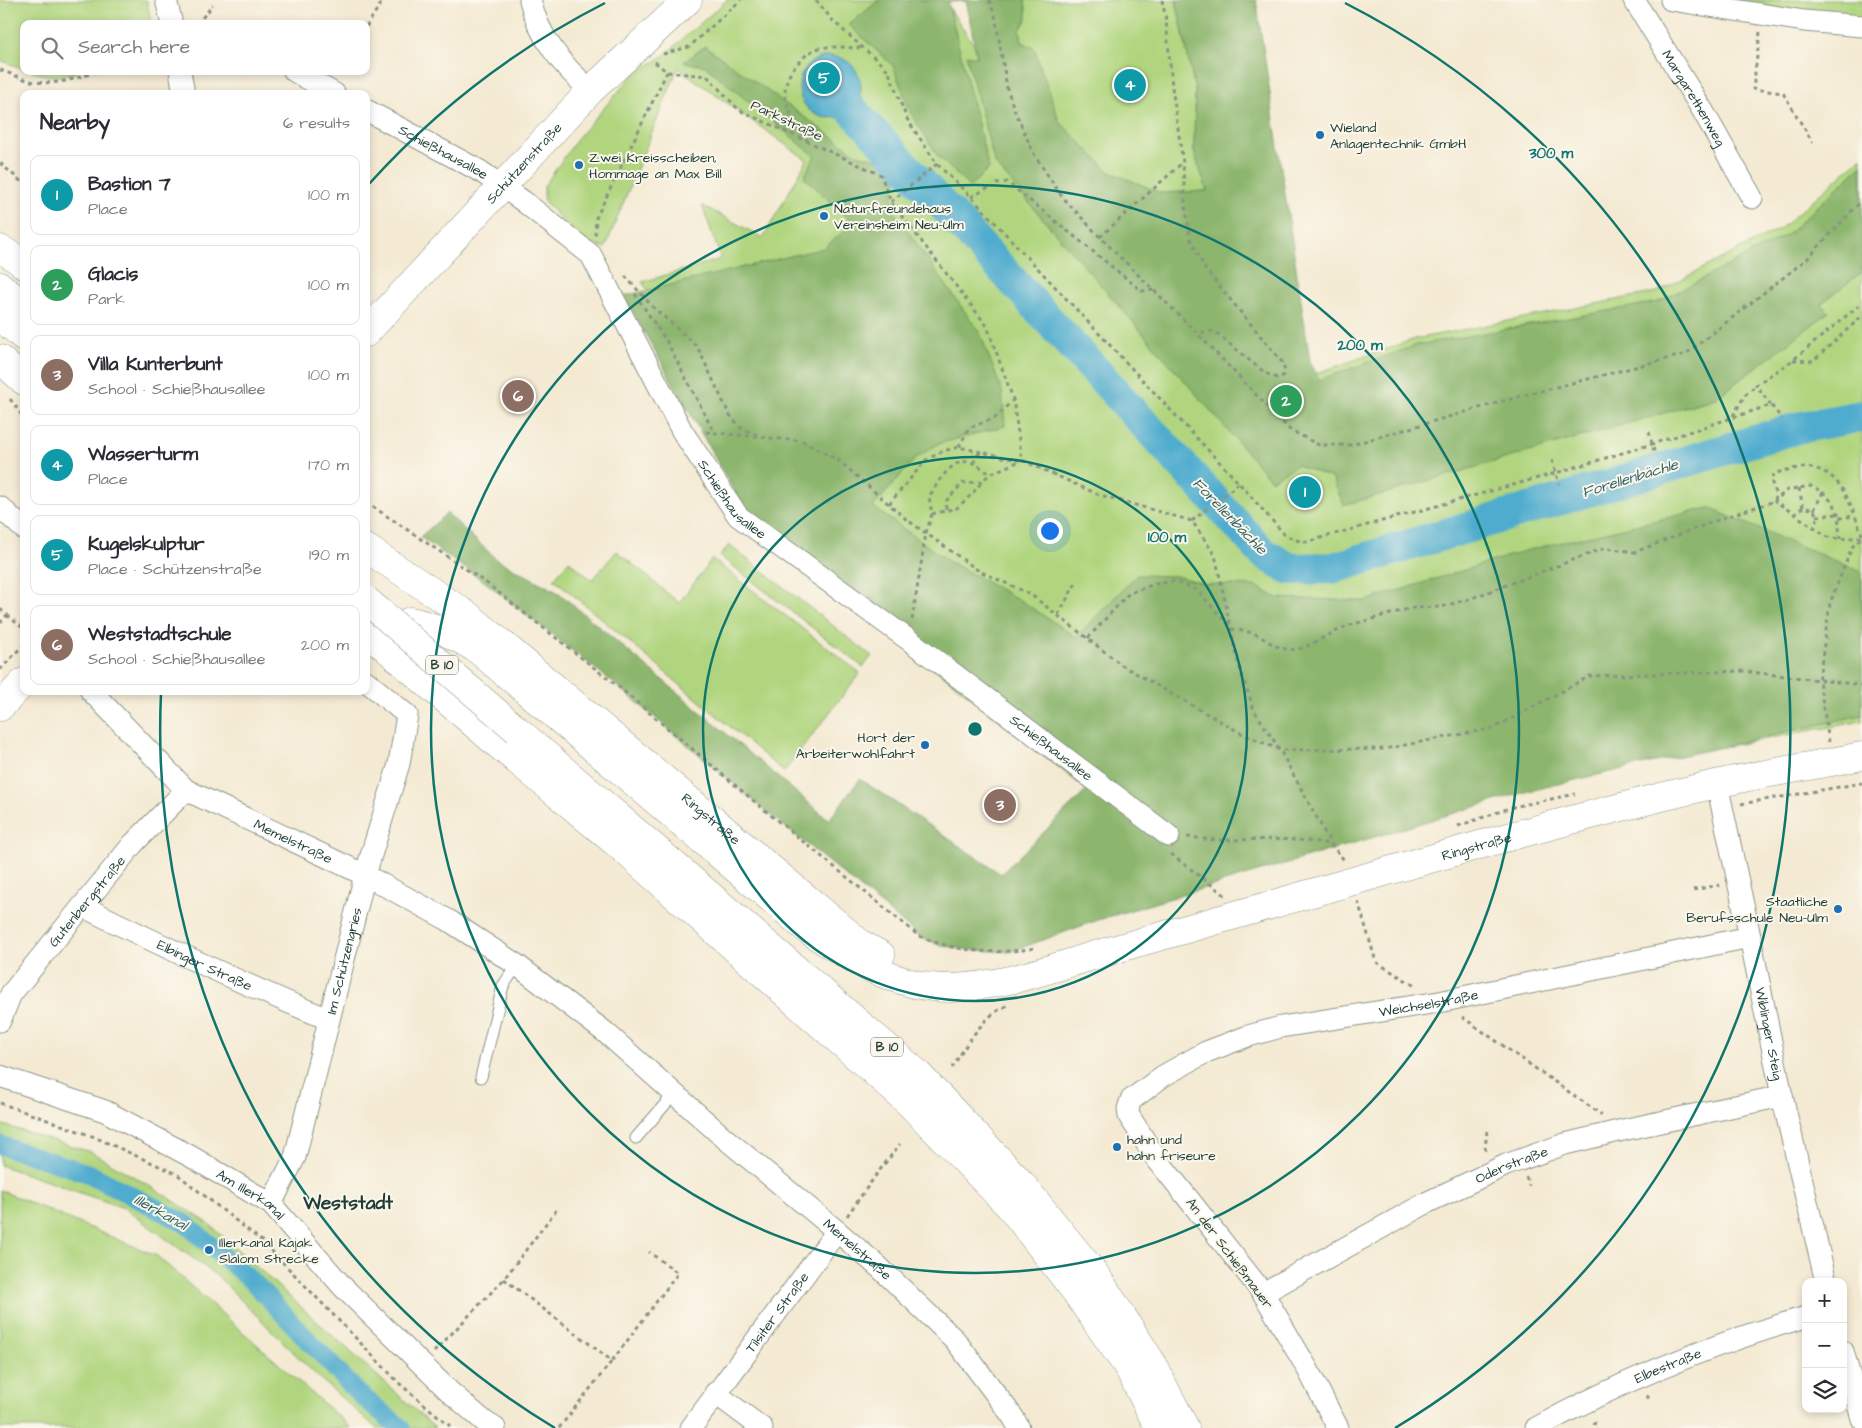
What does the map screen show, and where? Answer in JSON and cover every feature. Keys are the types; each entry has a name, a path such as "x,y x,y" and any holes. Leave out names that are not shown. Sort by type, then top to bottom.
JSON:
{"main road":[{"name":"Schützenstraße","path":"370,328 591,90 688,0"},
{"path":"0,249 20,262"},
{"path":"0,286 20,303"},
{"path":"0,317 20,334"},
{"path":"0,359 15,388"},
{"name":"Ringstraße","path":"370,551 470,617 861,944 911,969 950,973 1006,972 1096,955"},
{"name":"B 10","path":"370,604 615,842 908,1102 1004,1201 1075,1291 1129,1369 1159,1428"},
{"name":"Ringstraße","path":"410,621 432,626 455,635 478,650 808,930 848,957 885,976 918,985 946,988 989,986 1029,976 1096,955 1538,829 1718,790 1862,756"},
{"name":"B 10","path":"370,634 510,739 917,1073 1021,1184 1097,1278 1150,1358 1185,1428"},
{"path":"0,707 20,686"}],"street":[{"path":"166,0 171,20"},
{"path":"530,0 534,15 547,43 582,83 591,90"},
{"name":"Margarethenweg","path":"1634,0 1703,111 1752,198"},
{"path":"1670,0 1804,21 1862,26"},
{"path":"301,75 328,90"},
{"name":"Schießhausallee","path":"370,112 480,171 591,255 682,431 738,516 910,640 1169,836"},
{"path":"0,507 20,525"},
{"name":"Im Schützengries","path":"271,1204 295,1157 365,876 399,764 407,715 370,684"},
{"name":"Memelstraße","path":"95,695 186,790 365,876 448,920 517,965 605,1032 674,1094 880,1268 955,1340 1013,1417 1019,1428"},
{"name":"Gutenbergstraße","path":"0,1021 11,994 84,907 133,844 186,790"},
{"name":"Wiblinger Steig","path":"1718,790 1782,1096 1825,1278"},
{"name":"Elbinger Straße","path":"84,907 244,985 328,1019"},
{"name":"Weichselstraße","path":"1128,1109 1131,1100 1163,1076 1206,1052 1248,1036 1281,1027 1439,1002 1750,937"},
{"name":"Am Illerkanal","path":"0,1076 105,1111 190,1156 271,1204 342,1286 421,1365 484,1422 495,1428"},
{"name":"Oderstraße","path":"1263,1293 1428,1202 1500,1167 1565,1144 1782,1096"},
{"name":"An der Schießmauer","path":"1128,1109 1129,1116 1156,1158 1263,1293 1308,1368 1338,1428"},
{"name":"Tilsiter Straße","path":"691,1428 715,1393 837,1231"},
{"name":"Elbestraße","path":"1536,1428 1639,1376 1729,1342 1802,1318"},
{"path":"1847,1365 1862,1419"},
{"path":"715,1393 762,1428"}],"lane":[{"path":"481,1077 503,986 517,965"},
{"path":"636,1138 674,1094"}],"path":[{"path":"370,21 383,0"},
{"path":"660,55 689,47 741,0"},
{"path":"816,0 833,21 888,70 908,119 937,164 971,197 1239,483 1285,535 1296,540 1306,542 1556,473 1771,405"},
{"path":"989,0 995,15 1007,88 1034,154 1062,197 1290,430 1319,445 1351,445 1521,396 1686,354 1807,259 1862,200"},
{"path":"1162,0 1166,19 1172,87 1183,163 1185,204 1190,238 1205,270 1282,362 1285,371 1282,376 1277,378 1265,373 1214,330 1197,333"},
{"path":"200,20 213,5"},
{"path":"1761,27 1753,89 1783,93 1813,144"},
{"path":"808,142 792,116 784,95 786,78 797,63 816,49 863,48"},
{"path":"591,255 596,218 667,72 651,58"},
{"path":"0,70 29,81 49,83 72,80 86,75"},
{"name":"Parkstraße","path":"667,72 707,76 739,110 881,175 891,202 987,326 1013,400 1022,460"},
{"path":"0,163 20,180"},
{"path":"1100,237 1183,163"},
{"path":"891,202 937,164"},
{"path":"996,184 1007,182 1142,291 1155,290"},
{"path":"971,197 990,187"},
{"path":"714,432 667,342 624,276 654,308 697,346 728,414 742,429 760,437"},
{"path":"1732,416 1745,395 1756,385 1793,360 1862,303"},
{"path":"1793,360 1813,361 1862,316"},
{"path":"1756,385 1782,419"},
{"path":"15,388 20,405"},
{"path":"959,447 970,428 995,418 1013,400"},
{"path":"682,431 802,440 838,460 906,519 979,570 1030,594 1124,666 1241,733 1280,750 1384,748 1494,728 1590,676 1742,671 1862,684"},
{"path":"1649,432 1655,455"},
{"path":"889,504 926,460 943,451 959,447 1022,460 1097,494 1192,521 1215,555 1239,666 1254,710 1280,750 1331,844 1346,863 1337,866"},
{"path":"973,463 980,452"},
{"path":"932,514 946,509 957,508 990,474 1022,460"},
{"path":"1552,460 1558,484"},
{"path":"910,640 926,533 932,514 929,497 944,474 955,464 973,463 990,474"},
{"path":"1775,501 1776,496 1771,480 1774,474 1794,468 1812,468 1830,474 1838,481 1856,516 1862,537"},
{"path":"946,509 946,501 963,484 981,482"},
{"path":"1192,521 1239,483"},
{"path":"1088,638 1129,593 1155,584 1175,581 1197,590 1232,629 1254,633 1276,646 1289,650 1303,648 1347,626 1412,608 1441,607 1472,598 1605,548 1635,552 1728,516 1775,501 1787,490 1811,486 1823,492 1834,504 1839,516 1840,539"},
{"path":"1799,488 1803,507"},
{"path":"1814,510 1823,492"},
{"path":"1775,501 1828,537 1840,539 1862,537"},
{"path":"370,505 485,582 575,653 919,936 940,945 971,950 1010,952 1038,948"},
{"path":"1803,507 1814,510 1817,516 1814,527"},
{"path":"1794,515 1803,507"},
{"path":"1817,516 1856,516"},
{"path":"1829,742 1819,680 1830,603 1852,547 1862,537"},
{"path":"1058,615 1076,583"},
{"path":"0,608 20,626"},
{"path":"0,623 7,615"},
{"path":"0,670 20,648"},
{"path":"1718,790 1740,804 1862,783"},
{"path":"1219,901 1229,898 1161,846 1169,836 1220,840 1269,838 1308,840 1331,844"},
{"path":"1693,890 1738,881"},
{"path":"1358,900 1376,962 1439,1002 1623,1130"},
{"path":"952,1068 970,1039"},
{"path":"0,1103 92,1136 177,1174 263,1242 400,1384 450,1426"},
{"path":"837,1231 900,1144"},
{"path":"421,1365 504,1279 557,1209"},
{"path":"559,1428 678,1273 649,1252"},
{"path":"504,1279 612,1361"}],"green space":[{"path":"0,0 147,0 150,20 20,20 20,68 0,60"},
{"path":"727,0 944,0 1013,103 1250,356 1317,373 1415,339 1657,292 1781,228 1862,157 1862,721 1537,782 949,641 675,327 642,282 721,259 702,205 763,238 807,160 678,68 605,248 580,240 544,201 544,186 580,135 633,75 662,57"},
{"path":"879,0 1025,0 1027,18 1020,30 1022,42 1034,48 1059,121 1110,172 1161,193 1207,191 1194,151 1195,90 1176,0 1256,0 1310,361 1319,380 1417,345 1658,302 1788,234 1862,165 1862,272 1821,304 1829,312 1716,398 1344,505 1332,478 1297,465 1271,480 995,164 966,55 977,57 966,1 948,2 989,169 969,187 938,156 912,116 893,66 849,25"},
{"path":"1025,0 1176,0 1195,90 1194,151 1207,191 1161,193 1110,172 1059,121 1034,48 1022,42 1020,30 1027,18"},
{"path":"1712,0 1862,0 1862,20"},
{"path":"705,46 856,154 898,164 892,209 980,333 1002,391 1005,426 938,444 916,458 873,507 950,562 1023,602 1076,637 1137,575 1176,576 1206,584 1256,586 1277,598 1365,601 1528,550 1709,508 1862,572 1862,715 1518,794 1098,920 1010,952 971,950 939,945 919,936 767,812 620,688 485,582 420,537 447,513 496,559 559,593 829,820 860,779 1001,874 1087,790 932,666 744,509 624,296 824,248 854,223 804,177 815,156 705,66 684,62"},
{"path":"729,545 872,656 863,667 720,556"},
{"path":"617,551 679,603 712,559 860,673 784,772 554,579 569,561 592,580"},
{"name":"Illerkanal Kajak Slalom Strecke","path":"0,1124 91,1152 155,1189 208,1223 435,1428 376,1428 317,1376 217,1276 124,1208 0,1165"},
{"path":"0,1190 157,1256 351,1428 0,1428"}],"water":[{"path":"830,56 847,61 852,65 856,70 861,87 856,104 852,109 847,113 830,118 813,113 808,109 804,104 799,87 804,70 808,65 813,61"}],"waterway":[{"name":"Forellenbächle","path":"852,110 952,215 1263,553 1290,569 1333,568 1797,428 1862,416"},
{"name":"Illerkanal","path":"0,1145 90,1174 186,1224 255,1284 359,1394 401,1428"}],"place":[{"name":"Kugelskulptur","path":"824,78"},
{"name":"Wasserturm","path":"1130,85"},
{"name":"Wieland Anlagentechnik GmbH","path":"1320,135"},
{"name":"Zwei Kreisscheiben, Hommage an Max Bill","path":"579,165"},
{"name":"Naturfreundehaus Vereinsheim Neu-Ulm","path":"824,216"},
{"name":"Weststadtschule","path":"518,396"},
{"name":"Glacis","path":"1286,401"},
{"name":"Bastion 7","path":"1305,492"},
{"name":"Hort der Arbeiterwohlfahrt","path":"925,745"},
{"name":"Villa Kunterbunt","path":"1000,805"},
{"name":"Staatliche Berufsschule Neu-Ulm","path":"1838,909"},
{"name":"hahn und hahn friseure","path":"1117,1147"},
{"name":"Illerkanal Kajak Slalom Strecke","path":"209,1250"}],"district":[{"name":"Weststadt","path":"348,1202"}]}
